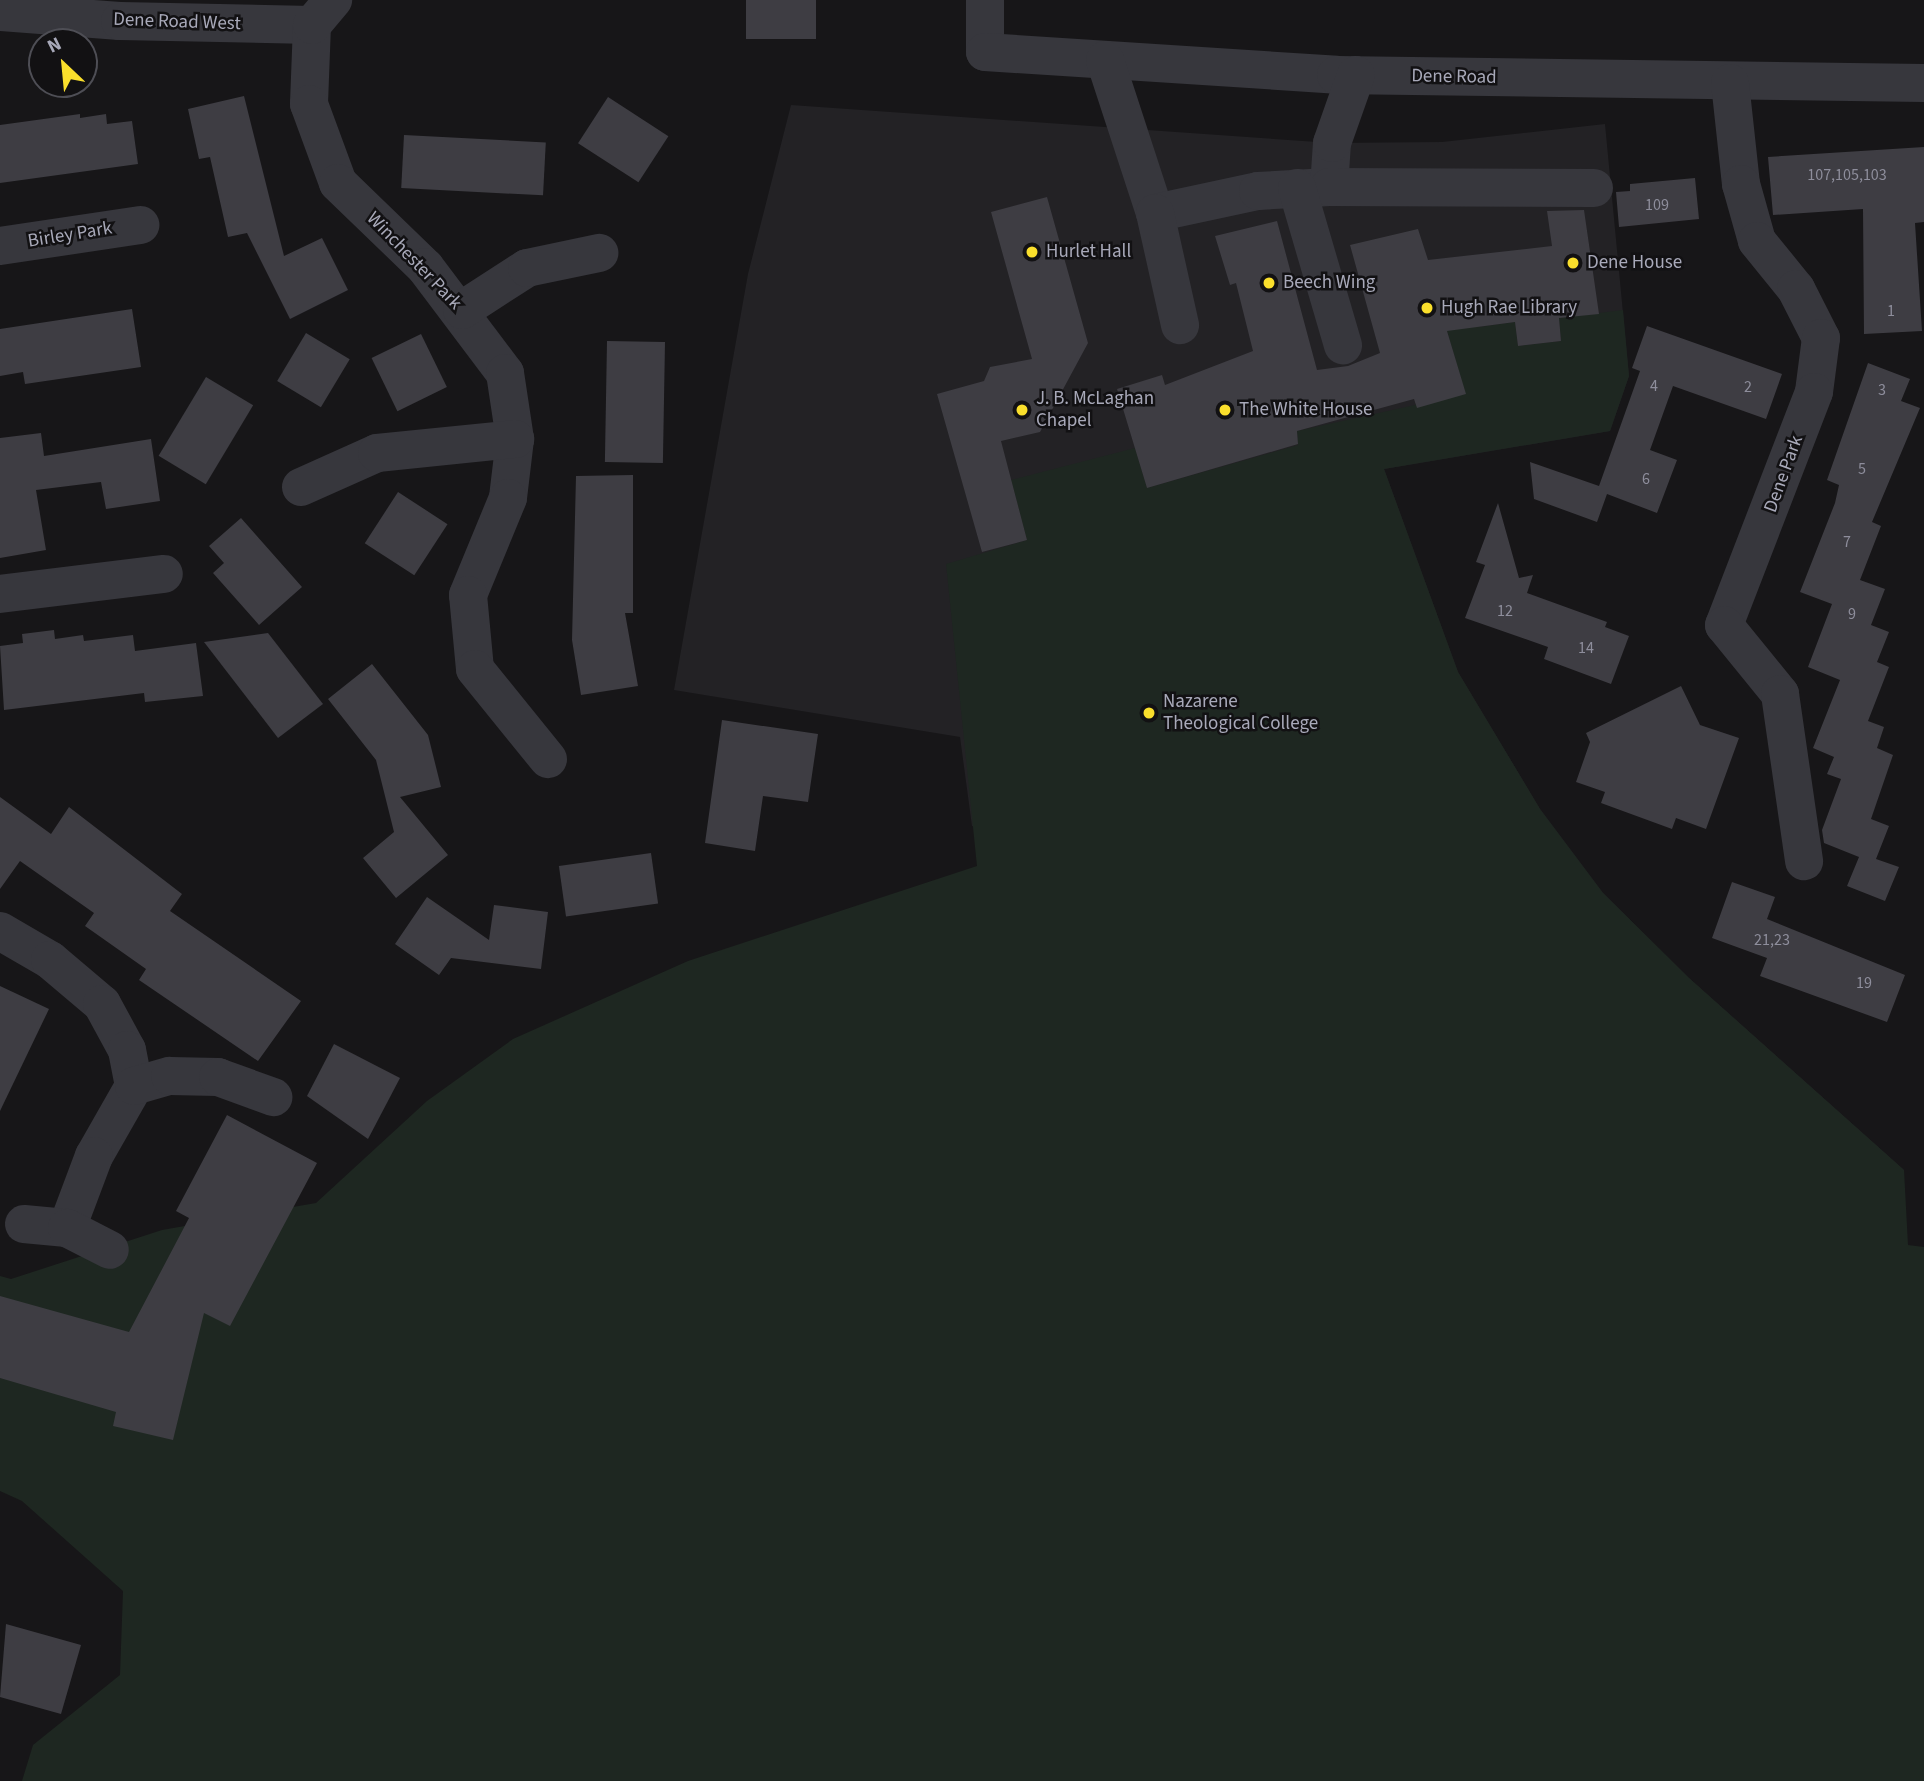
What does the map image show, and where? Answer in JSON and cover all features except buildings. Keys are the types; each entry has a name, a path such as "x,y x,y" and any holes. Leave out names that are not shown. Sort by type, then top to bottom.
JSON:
{"street":[{"name":"Dene Road","path":"985,0 985,52 1356,75 1730,83 1924,83"},
{"name":"Dene Road West","path":"0,12 120,21 323,13"},
{"name":"Winchester Park","path":"323,13 309,104 338,183 462,310 505,373 515,439 508,498 468,595 475,669 548,760"},
{"path":"1105,60 1155,214 1180,325"},
{"path":"1343,345 1313,188 1356,75"},
{"name":"Dene Park","path":"1730,83 1741,184 1757,241 1796,289 1821,338 1814,392 1724,625 1780,694 1804,861"},
{"path":"1155,214 1258,191 1313,188 1594,188"},
{"name":"Birley Park","path":"0,246 139,225"},
{"path":"462,310 527,268 599,253"},
{"path":"301,487 377,453 515,439"},
{"path":"0,594 164,573"},
{"path":"0,931 50,960 102,1004 127,1050 134,1086 94,1156 67,1228"},
{"path":"134,1086 170,1076 218,1077 273,1097"},
{"path":"23,1224 67,1228 110,1250"}],"shaded area":[{"name":"Nazarene Theological College","path":"791,105 1332,143 1442,142 1605,124 1629,376 1610,431 1384,469 1458,672 1540,809 1603,893 1689,978 1904,1170 972,826 960,737 674,690 748,274"},
{"path":"1623,310 1629,376 1610,431 1384,469 1458,672 1540,809 1603,893 1689,978 1904,1170 1908,1245 1924,1247 1924,1781 22,1781 33,1745 120,1675 123,1591 22,1501 0,1491 0,1276 11,1279 162,1230 316,1203 427,1101 513,1039 688,961 977,866 946,564 1027,540 1011,480 1135,448 1147,488 1298,445 1297,431 1465,394 1444,320 1478,312 1480,327 1515,322 1518,346 1561,341 1559,318"}],"place":[{"name":"Hurlet Hall","path":"1032,252"},
{"name":"Dene House","path":"1573,263"},
{"name":"Beech Wing","path":"1269,283"},
{"name":"Hugh Rae Library","path":"1427,308"},
{"name":"J. B. McLaghan Chapel","path":"1022,410"},
{"name":"The White House","path":"1225,410"},
{"name":"Nazarene Theological College","path":"1149,713"}]}
